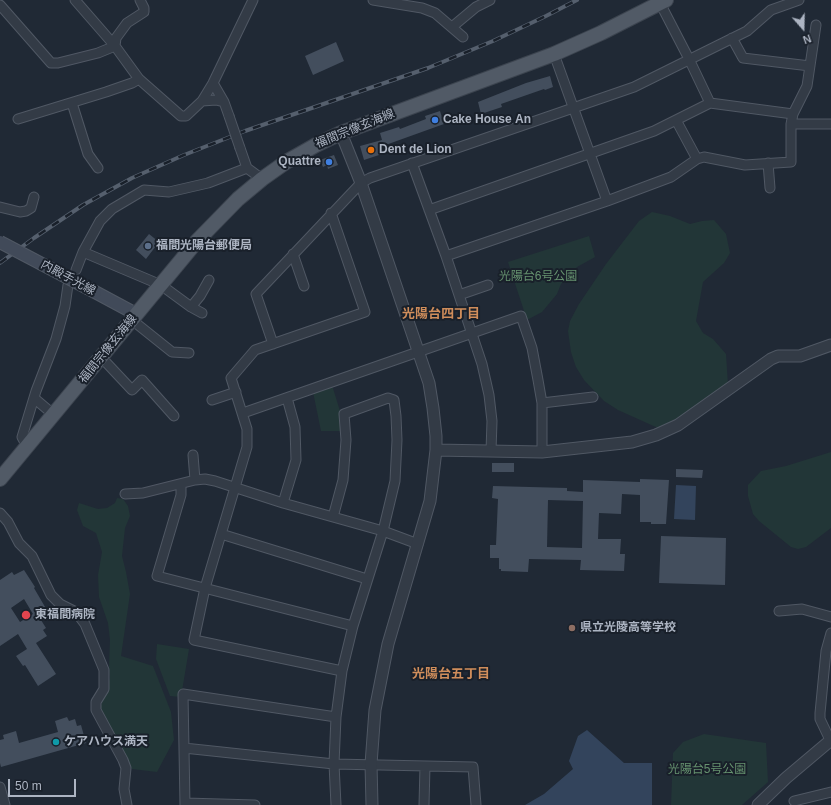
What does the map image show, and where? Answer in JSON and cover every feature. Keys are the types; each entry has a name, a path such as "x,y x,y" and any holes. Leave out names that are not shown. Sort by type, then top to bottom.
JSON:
{"main road":[{"name":"福間宗像玄海線","path":"0,480 197,241 219,218 262,179 286,162 310,148 341,133 554,54 601,33 663,2"},
{"name":"内殿手光線","path":"0,242 95,292 134,317"}],"street":[{"path":"75,0 115,46 139,79 181,116 186,116 202,101 213,83 253,0"},
{"path":"115,46 116,38 127,23 144,12 144,8 140,0"},
{"path":"374,0 395,1 428,10 435,13 463,37"},
{"path":"452,27 476,7 490,0"},
{"path":"273,344 256,294 361,183 370,178 412,163 634,87 747,31 771,10 799,0"},
{"path":"663,2 710,103"},
{"path":"1,7 51,63 58,63 98,53 115,46"},
{"path":"446,256 671,177 697,159 704,157 745,165 791,162 791,124 793,114 808,86 816,25"},
{"path":"732,38 743,58 810,66"},
{"path":"554,54 591,154 606,201"},
{"path":"18,119 72,103 139,79"},
{"path":"213,83 224,102 247,168 262,179"},
{"path":"202,101 216,100 224,102"},
{"path":"72,103 88,154 98,168"},
{"path":"429,210 654,131 710,103 793,114"},
{"path":"676,120 697,159"},
{"path":"791,124 831,124"},
{"path":"341,133 361,183 429,383 434,408 436,450 430,501 388,644 375,710 371,764 372,805"},
{"path":"412,163 446,256 482,364 489,395 492,421 491,451"},
{"path":"768,163 770,188"},
{"path":"76,270 83,252 100,222 112,209 144,190 169,192 208,183 247,168"},
{"path":"0,207 20,212 26,211 31,208 34,197"},
{"path":"331,213 365,312 254,350 231,378 247,429 247,447 205,588 194,640 342,671"},
{"path":"83,252 161,285 191,307 202,313"},
{"path":"293,254 304,286"},
{"path":"191,307 200,296 209,280"},
{"path":"27,446 22,437 34,398 56,340 65,306 68,285"},
{"path":"459,295 488,285"},
{"path":"243,413 521,316 532,348 542,402 542,452"},
{"path":"134,317 172,352 189,353"},
{"path":"436,450 542,452 632,442 656,435 678,425 771,359 778,356 800,356 831,345"},
{"path":"101,357 132,390 142,380 174,416"},
{"path":"212,400 236,392"},
{"path":"542,402 593,397"},
{"path":"34,398 54,415"},
{"path":"283,503 296,460 294,427 287,398"},
{"path":"333,517 343,480 346,440 344,414 388,398 394,400 397,440 395,481 383,532 353,626 342,671 336,717 334,764 336,805"},
{"path":"193,455 195,480"},
{"path":"125,494 143,493 195,480 205,479 383,532 418,544"},
{"path":"181,484 181,495 157,576 353,626"},
{"path":"0,514 8,522 19,543 32,556 51,595 60,604 76,612 85,624 104,670 104,689 96,702 96,710 126,768 124,789 127,805"},
{"path":"221,534 367,579"},
{"path":"779,611 802,609 831,617"},
{"path":"758,805 786,778 831,741 820,719 820,713 826,651 831,633"},
{"path":"255,805 185,804 183,694 336,717"},
{"path":"184,748 334,764 472,767 476,805"},
{"path":"424,805 425,766"},
{"path":"0,787 5,805"},
{"path":"794,801 831,792"}],"green space":[{"path":"652,212 670,216 690,224 714,220 726,234 730,253 724,263 703,282 696,321 703,333 713,339 726,354 728,385 679,418 658,428 618,410 604,401 584,380 576,367 571,352 568,331 570,321 579,304 606,264 639,221"},
{"name":"光陽台6号公園","path":"589,236 595,257 577,267 561,284 557,294 542,312 527,320 508,262"},
{"path":"332,385 340,411 342,431 321,431 313,392"},
{"path":"831,452 831,528 806,547 798,549 791,547 759,521 753,514 748,496 748,485 761,471 786,466"},
{"path":"117,498 123,499 128,506 130,516 125,528 122,556 130,594 121,656 153,666 171,712 174,740 157,772 132,769 99,712 110,678 110,640 108,623 99,597 98,575 102,552 96,533 83,526 77,510 79,503 98,509 107,508 115,503"},
{"path":"157,644 189,649 181,697 170,696 156,659"},
{"name":"光陽台5号公園","path":"704,734 766,743 768,782 742,805 671,805 673,753 683,742"}],"water":[{"path":"676,485 696,486 695,520 674,519"},
{"path":"587,730 624,763 652,763 652,805 525,805 544,794 573,769 569,761 578,736"}],"building":[{"path":"336,42 344,61 313,75 305,56"},
{"path":"550,76 553,87 501,104 502,107 481,114 478,102 526,83"},
{"path":"440,111 444,124 380,147 382,154 364,160 360,146 382,140 380,133 399,127 400,129 426,119 425,116"},
{"name":"Quattre","path":"334,155 338,165 328,169 327,165 323,167 320,160"},
{"name":"福間光陽台郵便局","path":"149,234 159,242 146,259 136,250"},
{"path":"492,463 514,463 514,472 492,472"},
{"path":"676,469 703,470 702,478 676,477"},
{"path":"640,479 669,480 666,524 640,522 640,495 622,494 621,514 599,513 598,539 621,539 620,554 625,554 624,571 580,570 581,560 529,559 528,572 501,571 501,569 499,569 499,558 490,558 490,545 496,545 498,499 492,498 493,486 567,488 567,491 583,492 583,480 640,482","holes":["548,500 583,501 582,548 547,547"]},
{"path":"661,536 726,538 725,585 659,583"},
{"path":"24,570 35,587 34,588 49,616 41,620 46,628 43,630 47,636 36,643 56,674 38,686 25,665 23,666 16,656 27,649 18,634 0,646 0,580 12,572 14,575","holes":["24,599 33,614 20,622 11,608"]},
{"name":"ケアハウス満天","path":"67,717 69,721 75,719 77,726 81,725 86,743 1,767 0,740 4,739 3,735 16,731 19,743 58,732 55,721"}],"railway":[{"path":"0,263 83,205 132,178 184,155 245,131 428,68 493,41 577,0"}],"place":[{"name":"Cake House An","path":"435,120"},
{"name":"Dent de Lion","path":"371,150"},
{"name":"Quattre","path":"329,162"},
{"name":"福間光陽台郵便局","path":"148,246"},
{"name":"東福間病院","path":"26,615"},
{"name":"県立光陵高等学校","path":"572,628"},
{"name":"ケアハウス満天","path":"56,742"}],"district":[{"name":"光陽台四丁目","path":"441,314"},
{"name":"光陽台五丁目","path":"451,674"}]}
